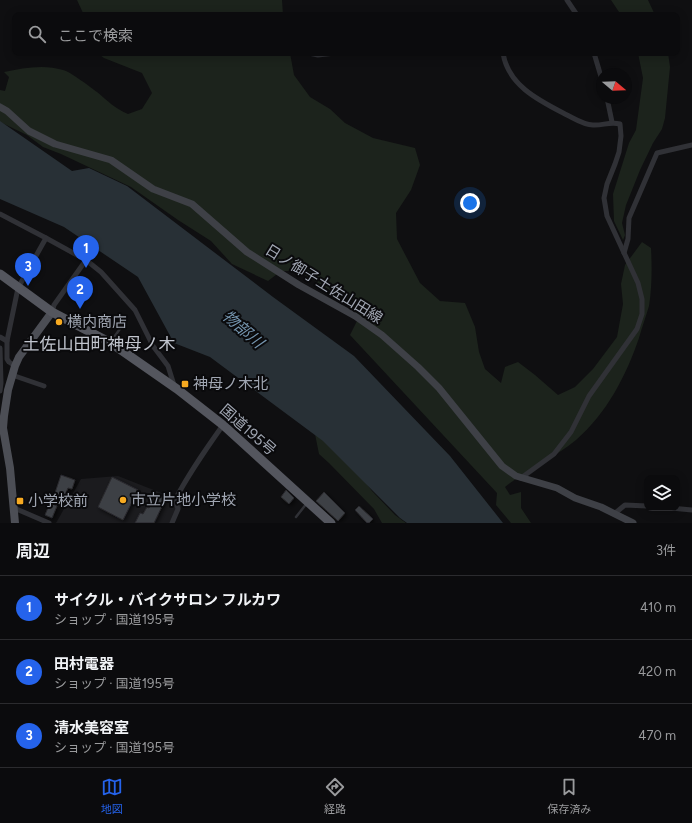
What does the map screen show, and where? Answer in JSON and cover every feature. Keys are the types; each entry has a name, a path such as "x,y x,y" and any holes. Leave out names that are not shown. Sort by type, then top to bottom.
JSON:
{"highway":[{"name":"国道195号","path":"0,274 52,312 111,343 174,387 223,425 331,523"}],"main road":[{"name":"日ノ御子土佐山田線","path":"0,107 7,111 29,131 55,144 111,160 153,189 192,204 247,252 299,285 355,316 382,336 418,367 439,388 502,466 521,478 538,481 557,488 575,498 601,507 633,523"},
{"path":"15,523 10,468 3,445 4,416 2,390 12,375 19,357 52,312"}],"street":[{"path":"567,0 575,12"},
{"path":"504,56 510,74 525,90 541,102 582,123 592,125 612,122 620,124 621,136 619,152 616,164 607,184 604,198 607,216 638,282 642,299 642,314 637,329 589,396 571,432 554,454 521,478"},
{"path":"595,56 598,68"},
{"path":"608,104 612,122"},
{"path":"624,253 628,239 629,218 657,153 692,145"},
{"path":"0,214 86,260 101,272 135,310 153,346 168,366 174,387"},
{"path":"15,366 7,359 7,341 18,288 46,238"},
{"path":"52,312 54,305 86,260"},
{"path":"0,338 7,341"},
{"path":"0,348 2,390"},
{"path":"12,375 44,386"},
{"path":"172,523 178,511 175,500 180,490 194,466 223,425"},
{"path":"614,514 625,505 644,506"},
{"path":"14,508 49,523"},
{"path":"680,509 692,510"}],"lane":[{"path":"111,343 122,326"},
{"path":"296,517 307,502"}],"shaded area":[{"path":"77,0 282,0 283,12 83,12"},
{"path":"611,0 648,0 654,12 619,12"},
{"path":"101,56 291,56 294,75 310,97 330,109 345,123 373,138 415,148 420,165 411,190 396,213 397,239 420,283 440,301 465,303 475,327 479,352 485,369 501,383 505,367 518,362 558,395 575,387 593,369 617,337 623,304 621,284 625,265 642,242 651,248 652,277 649,306 634,352 622,380 597,418 576,440 505,487 510,495 521,492 521,508 531,523 511,523 496,505 497,493 350,335 358,319 348,301 298,271 281,271 268,281 232,264 211,241 131,187 43,147 27,135 0,122 0,90 5,91 9,77 4,72 34,67 56,68 66,71 85,83 115,107 128,114 142,109 152,93 142,73"},
{"path":"639,56 668,56 670,67 665,118 662,129 653,143 640,170 626,205 622,223 625,235 623,240 614,221 613,194 629,143 636,130 643,78"},
{"path":"315,434 331,443 355,469 372,491 395,515 406,523 382,523 374,509 319,454"},
{"name":"市立片地小学校","path":"118,476 169,496 183,504 173,523 56,523 81,479"}],"water":[{"name":"物部川","path":"0,121 72,171 89,168 127,186 273,297 354,356 450,456 503,523 407,523 400,518 323,441 210,357 174,343 138,277 64,227 0,199"}],"building":[{"path":"61,475 75,480 72,489 68,488 64,497 55,493"},
{"path":"112,477 138,490 123,520 98,507"},
{"path":"286,490 294,498 289,504 281,497"},
{"path":"324,492 345,513 338,521 316,501"},
{"path":"156,494 166,498 154,523 135,523 140,513 143,514 147,507 149,508"},
{"path":"50,503 57,506 52,518 45,515"},
{"path":"359,506 373,519 369,523 367,523 355,510"}],"place":[{"name":"サイクル・バイクサロン フルカワ","path":"86,268"},
{"name":"清水美容室","path":"28,286"},
{"name":"田村電器","path":"80,309"},
{"name":"横内商店","path":"59,322"},
{"name":"神母ノ木北","path":"185,384"},
{"name":"市立片地小学校","path":"123,500"},
{"name":"小学校前","path":"20,501"}],"district":[{"name":"土佐山田町神母ノ木","path":"99,344"}]}
